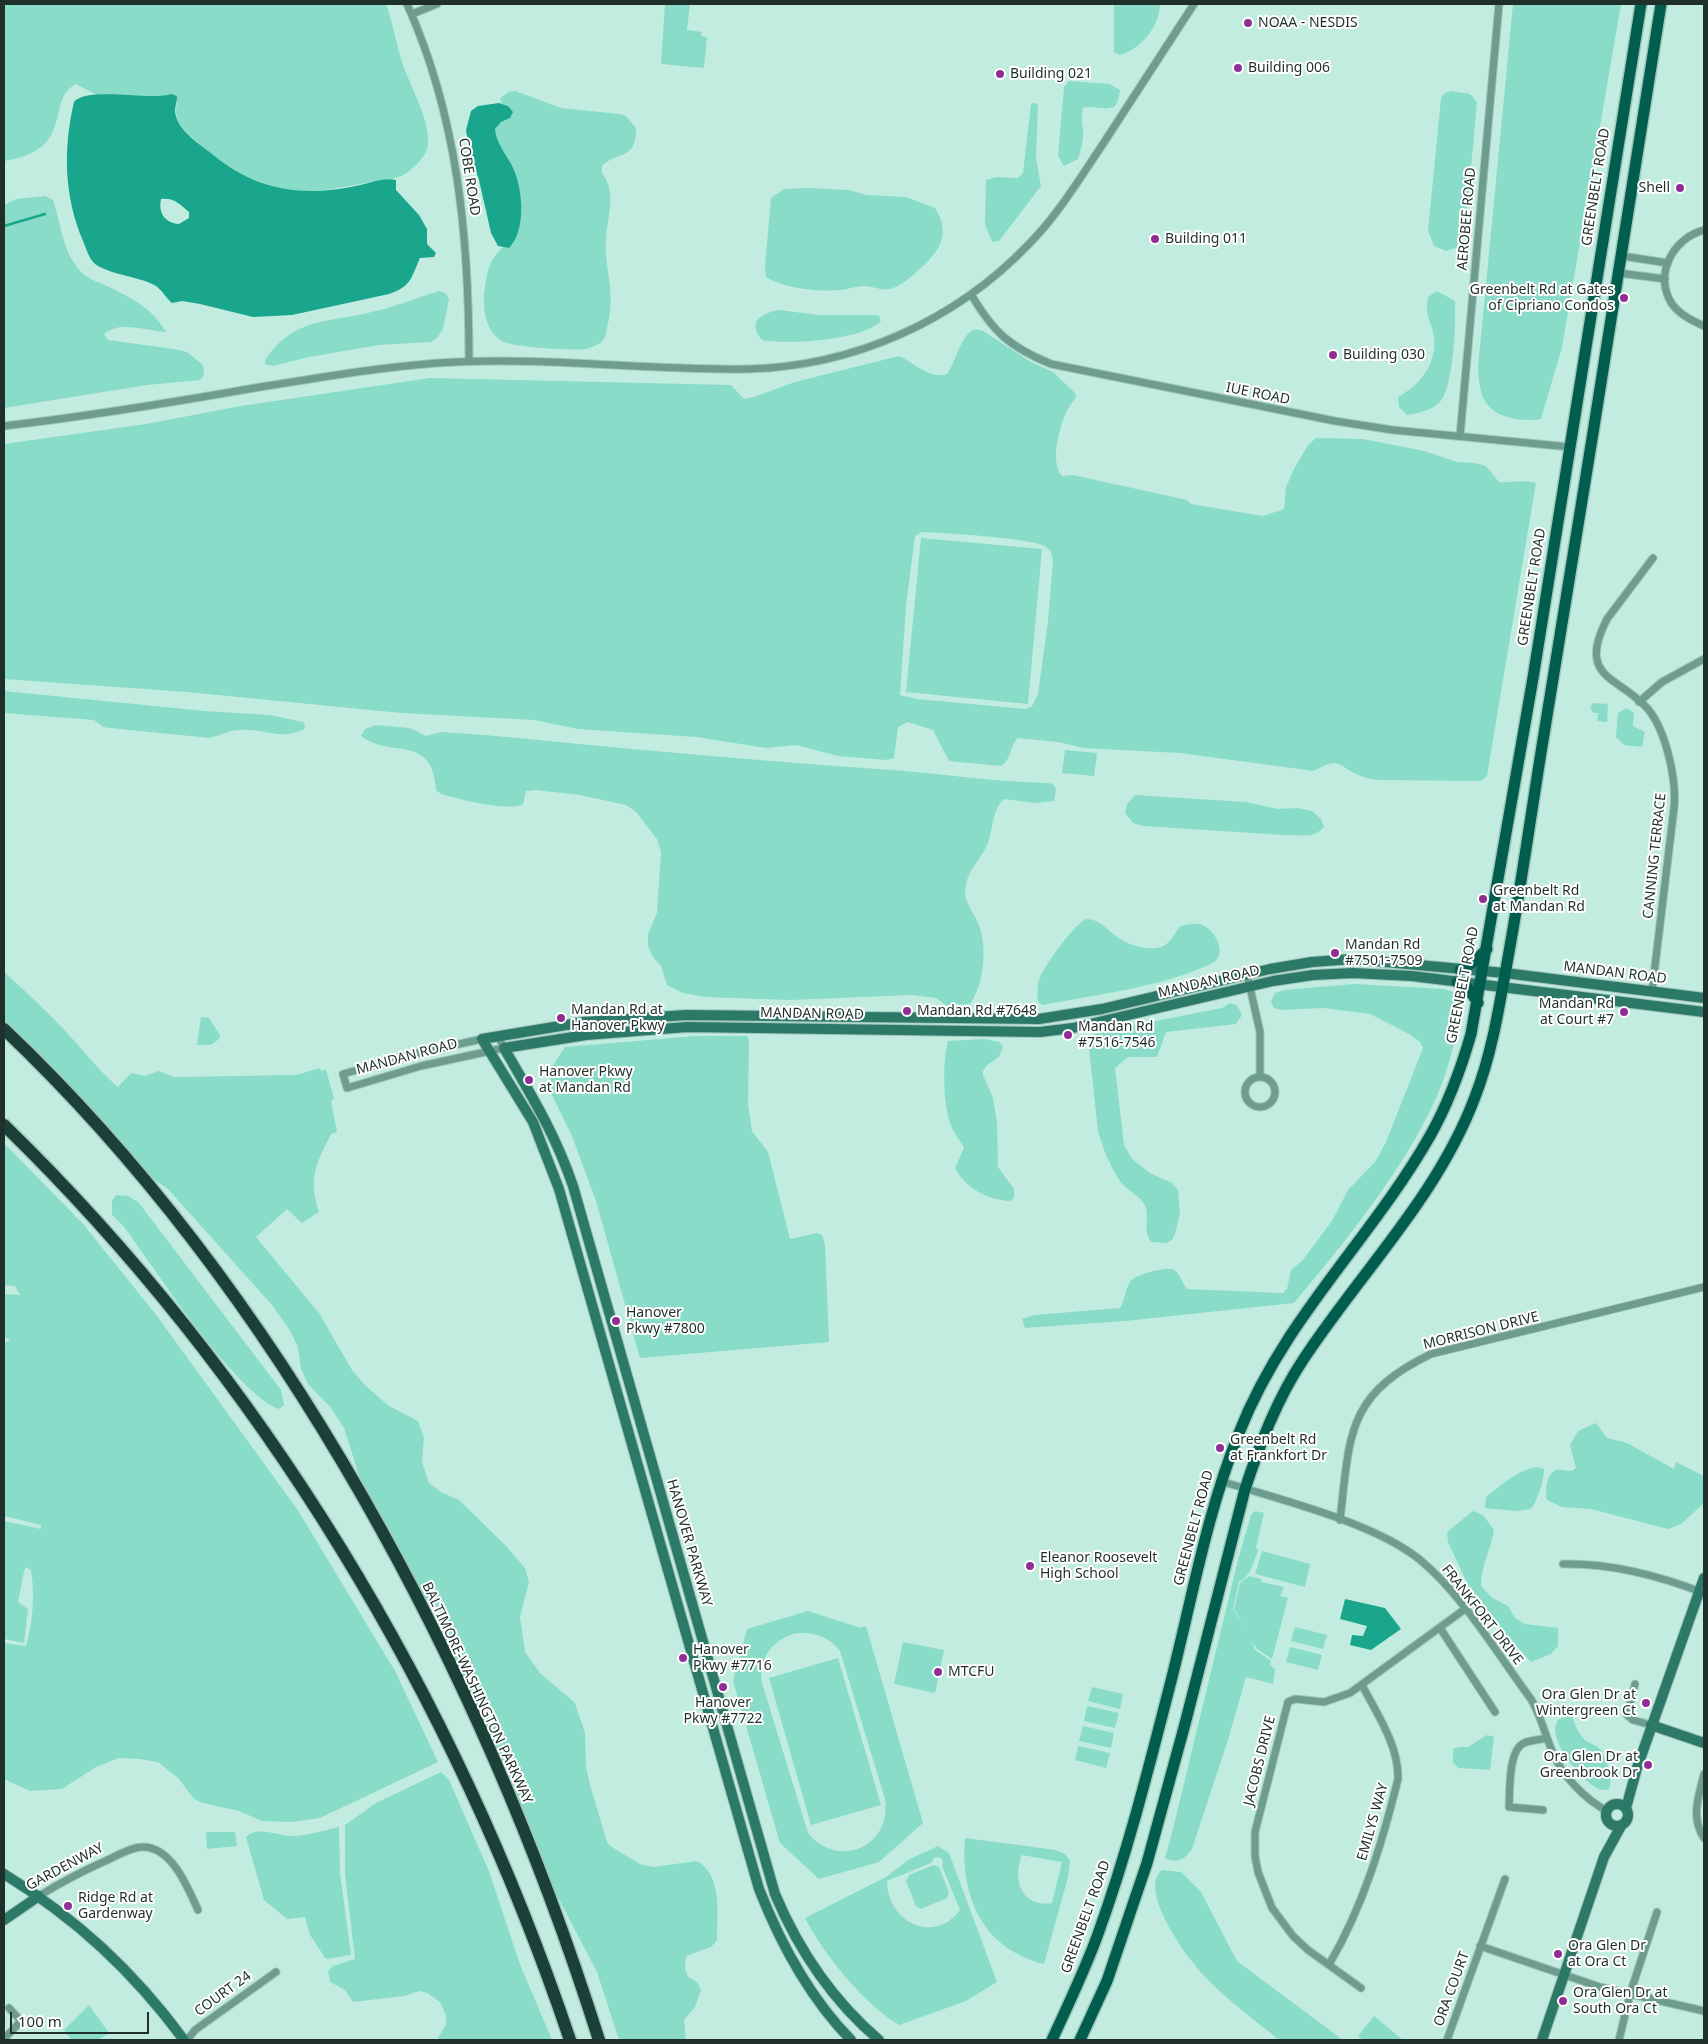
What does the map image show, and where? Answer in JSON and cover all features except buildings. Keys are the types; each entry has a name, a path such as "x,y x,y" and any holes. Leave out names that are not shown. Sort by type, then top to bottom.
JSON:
{"highway":[{"name":"BALTIMORE-WASHINGTON PARKWAY","path":"4,1028 84,1110 171,1214 271,1352 371,1513 436,1634 498,1769 554,1908 599,2040"},
{"path":"4,1125 79,1201 178,1317 252,1414 329,1530 398,1648 463,1774 528,1924 570,2040"}],"main road":[{"name":"GREENBELT ROAD","path":"1052,2040 1099,1933 1126,1850 1221,1481 1246,1416 1262,1380 1280,1348 1304,1312 1380,1211 1430,1137 1458,1074 1471,1034 1478,1003 1570,447 1641,4"},
{"path":"1080,2040 1107,1981 1147,1863 1186,1724 1244,1488 1267,1430 1300,1365 1419,1199 1457,1138 1483,1075 1503,988 1661,4"},
{"path":"1460,970 1476,960 1486,949"},
{"path":"1457,982 1468,988 1478,1003"}],"street":[{"name":"COBE ROAD","path":"407,4 438,91 459,181 468,265 468,361"},
{"path":"412,14 437,4"},
{"path":"4,426 131,409 358,371 468,361 732,369 776,367 839,356 884,341 925,323 972,296 1008,265 1044,228 1086,169 1194,4"},
{"name":"AEROBEE ROAD","path":"1460,436 1500,4"},
{"path":"1704,230 1682,240 1671,254 1665,279 1669,297 1677,310 1704,326"},
{"path":"1622,256 1668,263"},
{"path":"1619,273 1665,279"},
{"name":"IUE ROAD","path":"972,296 988,322 1002,336 1015,347 1051,364 1335,421 1393,430 1570,447"},
{"name":"CANNING TERRACE","path":"1652,991 1675,798 1673,777 1660,730 1652,715 1604,674 1598,663 1597,652 1602,629 1607,619 1653,558"},
{"path":"1639,702 1662,682 1704,658"},
{"name":"MANDAN ROAD","path":"1704,998 1505,973 1353,959 1297,964 1102,1009 1039,1019 686,1015 584,1022 482,1039 399,1058 342,1074 347,1088 384,1076 490,1050 586,1035 702,1027 1040,1032 1073,1028 1298,977 1353,972 1457,982 1704,1012"},
{"path":"1247,974 1260,1032 1260,1077"},
{"name":"HANOVER PARKWAY","path":"498,1036 542,1111 564,1159 573,1186 775,1894 796,1940 822,1980 854,2017 879,2040"},
{"name":"HANOVER PARKWAY","path":"482,1039 533,1122 559,1189 759,1889 780,1940 795,1967 820,2004 851,2040"},
{"path":"1260,1077 1272,1083 1274,1090 1272,1101 1260,1107 1250,1103 1245,1090 1250,1082 1260,1077"},
{"name":"MORRISON DRIVE","path":"1340,1520 1354,1429 1363,1408 1373,1394 1399,1370 1431,1354 1704,1287"},
{"name":"FRANKFORT DRIVE","path":"1221,1481 1340,1520 1382,1537 1408,1551 1436,1575 1465,1609 1531,1699 1553,1754 1566,1776 1596,1806 1607,1811"},
{"path":"1563,1564 1577,1564 1661,1577 1701,1592"},
{"path":"1615,1824 1607,1818 1607,1811 1621,1806 1701,1592 1704,1578"},
{"name":"JACOBS DRIVE","path":"1361,1988 1330,1963 1308,1950 1293,1936 1272,1908 1258,1872 1255,1856 1255,1832 1288,1702 1295,1700 1332,1700 1362,1685 1465,1609"},
{"path":"1440,1628 1495,1712"},
{"path":"1635,1684 1627,1715 1704,1743"},
{"name":"EMILYS WAY","path":"1330,1963 1346,1933 1372,1871 1398,1780 1398,1768 1393,1747 1362,1685"},
{"path":"1543,1810 1510,1807 1511,1771 1515,1751 1520,1746 1547,1738"},
{"path":"1704,1774 1695,1813 1697,1824 1704,1838"},
{"path":"1542,2040 1615,1824 1628,1818 1621,1806"},
{"name":"GARDENWAY","path":"4,1920 39,1896 81,1872 127,1852 144,1847 163,1855 178,1869 198,1910"},
{"path":"4,1874 39,1896 111,1954 156,2003 185,2040"},
{"name":"ORA COURT","path":"1446,2040 1504,1879"},
{"path":"1618,2040 1630,1994 1657,1912"},
{"name":"ORA COURT","path":"1480,1946 1563,1975 1630,1994 1704,2011"},
{"name":"COURT 24","path":"185,2040 195,2030 276,1972"},
{"path":"4,2039 22,2021 9,2008"}],"shaded area":[{"path":"4,4 386,4 402,62 427,129 426,152 412,169 402,176 334,189 293,191 279,189 256,183 229,168 204,148 180,125 176,115 177,103 171,94 152,98 97,95 76,84 67,92 50,136 42,147 27,155 4,161"},
{"path":"665,4 690,4 687,30 702,32 701,36 707,37 704,68 661,64"},
{"path":"1114,4 1160,5 1156,21 1148,36 1135,48 1120,55 1114,52"},
{"path":"1513,4 1621,4 1562,347 1541,419 1535,420 1512,418 1492,409 1482,396 1478,367"},
{"path":"1069,81 1109,84 1120,90 1118,101 1114,107 1083,108 1083,137 1078,159 1064,166 1058,156 1064,87"},
{"path":"515,91 561,108 626,116 636,128 633,146 629,151 613,158 602,166 602,173 610,191 606,242 610,308 606,335 603,341 593,347 556,349 508,343 496,336 488,324 484,309 486,281 492,260 503,247 509,248 515,173 496,139 495,129 501,122 510,118 508,106 502,104 500,98 509,92"},
{"path":"1451,91 1470,94 1477,102 1465,234 1456,248 1446,251 1434,246 1428,231 1441,98 1445,93"},
{"path":"105,94 161,96 171,94 177,96 176,118 179,124 195,141 228,166 260,182 294,190 312,191 351,187 379,180 396,180 396,190 419,215 427,229 427,244 436,253 434,257 420,258 407,284 389,294 292,315 253,317 200,304 182,301 172,303 158,288 150,283 101,268 95,264 88,253 77,224 69,190 67,172 68,137 74,102 81,97","holes":["161,199 173,200 183,206 189,212 189,218 179,224 166,219 160,204"]},
{"path":"499,103 508,106 513,112 510,118 501,122 495,129 500,145 514,170 521,199 518,232 509,248 498,246 491,233 479,180 470,154 466,130 471,111 478,106"},
{"path":"1031,104 1038,104 1036,158 1041,186 999,241 992,242 985,224 986,180 996,177 1018,178 1023,173"},
{"path":"784,189 848,190 867,195 906,197 935,208 943,228 939,246 928,261 913,275 900,285 890,289 858,286 841,290 812,290 792,287 774,281 766,277 765,266 771,198"},
{"path":"45,196 53,200 68,253 81,271 91,279 141,304 154,316 166,332 134,327 118,328 104,334 108,340 187,352 203,365 204,375 200,380 147,385 4,408 4,205 16,199"},
{"path":"439,291 445,293 449,299 443,329 438,337 431,342 379,345 309,357 273,366 265,364 265,360 276,346 301,328 329,320 384,309"},
{"path":"1437,291 1455,301 1453,355 1448,384 1439,403 1424,411 1407,415 1399,407 1398,397 1413,387 1425,373 1433,357 1434,338 1427,304 1428,297"},
{"path":"778,310 820,315 874,315 879,316 881,321 859,333 825,340 789,342 762,340 756,328 758,320 766,314"},
{"path":"975,329 983,331 1031,362 1053,372 1076,394 1066,414 1057,442 1056,462 1062,476 1073,475 1187,500 1191,504 1263,516 1284,509 1286,487 1294,469 1308,445 1316,438 1363,439 1424,451 1457,462 1486,466 1499,482 1527,481 1536,483 1487,776 1481,781 1380,780 1356,774 1336,763 1323,766 1314,771 1180,753 1083,748 1058,742 1018,738 1007,760 1001,766 949,761 933,730 908,722 898,727 894,758 886,760 838,756 796,745 766,748 696,737 578,729 534,720 401,713 187,692 4,679 4,444 146,424 241,406 430,378 731,385 744,399 795,382 899,356 928,372 940,375 947,374 962,343 970,332","holes":["922,532 987,536 1025,541 1046,547 1052,554 1048,621 1038,694 1032,706 1026,709 917,699 900,695 906,606 915,536"]},
{"path":"921,538 1042,549 1028,704 906,692"},
{"path":"4,691 205,711 270,715 303,722 305,725 304,729 288,734 237,730 210,738 110,728 103,727 94,720 4,713"},
{"path":"1593,703 1608,704 1607,722 1597,721 1598,713 1593,713 1590,707"},
{"path":"1627,708 1634,713 1633,726 1645,732 1642,747 1624,745 1616,737 1618,713"},
{"path":"376,725 410,728 426,736 441,732 485,735 1047,783 1053,784 1056,789 1054,801 1035,803 1004,799 1000,803 995,812 987,846 968,878 965,895 981,932 984,954 979,987 970,1004 946,1005 936,998 911,995 790,1000 705,997 683,993 667,985 661,966 653,957 648,946 648,934 657,913 661,852 657,839 636,812 626,805 580,795 536,790 526,791 523,804 506,807 483,804 441,794 436,790 433,772 427,761 419,754 409,750 373,743 361,736 365,729"},
{"path":"1065,750 1097,753 1094,776 1062,773"},
{"path":"1135,795 1246,802 1277,809 1297,808 1312,811 1321,819 1324,827 1315,834 1305,836 1144,826 1133,823 1125,813 1127,804"},
{"path":"1086,919 1098,922 1126,942 1150,948 1161,947 1167,943 1180,926 1199,924 1210,930 1218,942 1219,954 1217,960 1211,964 1170,979 1149,985 1043,1005 1038,1002 1037,991 1041,975 1068,936"},
{"path":"4,972 53,1018 98,1068 118,1087 131,1073 145,1076 158,1071 174,1077 296,1075 320,1068 321,1071 326,1070 334,1098 331,1101 337,1132 331,1134 315,1172 314,1190 319,1212 302,1223 287,1209 256,1237 319,1313 352,1370 366,1386 389,1406 418,1421 424,1438 422,1462 429,1483 441,1492 459,1500 506,1546 525,1568 529,1582 520,1617 525,1652 540,1673 575,1703 585,1733 586,1767 590,1785 607,1842 610,1846 640,1864 653,1867 697,1861 711,1876 717,1897 717,1940 711,1947 686,1956 685,1968 688,1977 697,1982 701,1990 695,2007 684,2020 686,2040 619,2040 597,1972 527,1838 371,1513 344,1428 331,1408 308,1384 301,1369 298,1347 289,1329 272,1305 168,1189 129,1162 4,1029"},
{"path":"1355,984 1444,989 1456,993 1464,1001 1445,1075 1418,1134 1400,1164 1358,1224 1294,1303 1125,1321 1025,1328 1022,1319 1034,1315 1120,1308 1132,1279 1158,1270 1174,1270 1178,1273 1187,1289 1283,1293 1287,1289 1291,1270 1302,1261 1332,1221 1348,1190 1375,1162 1386,1142 1423,1048 1420,1042 1409,1034 1370,1014 1323,1008 1280,1010 1274,1008 1271,1002 1275,993 1284,990"},
{"path":"1230,1003 1237,1005 1242,1015 1236,1024 1166,1032 1157,1057 1128,1057 1115,1068 1124,1145 1132,1159 1150,1173 1172,1183 1178,1190 1180,1214 1172,1240 1166,1243 1151,1242 1147,1234 1146,1208 1139,1198 1122,1184 1111,1165 1100,1138 1089,1048 1090,1036 1104,1031 1222,1008"},
{"path":"201,1017 209,1018 220,1035 219,1039 211,1045 197,1045"},
{"path":"695,1036 747,1036 749,1040 748,1104 752,1131 768,1152 790,1239 817,1233 822,1235 825,1244 829,1342 640,1358 596,1201 572,1136 549,1089 552,1067 565,1047"},
{"path":"984,1039 999,1042 1003,1046 999,1057 987,1065 983,1075 993,1098 997,1123 998,1167 1014,1189 1014,1198 1010,1201 978,1192 959,1175 955,1168 964,1148 952,1128 945,1097 944,1072 948,1041"},
{"path":"4,1143 84,1225 157,1316 297,1509 395,1671 438,1762 320,1818 291,1822 262,1821 239,1811 203,1803 194,1799 179,1779 158,1762 139,1759 119,1758 96,1767 62,1789 30,1791 4,1779 4,1643 26,1646 32,1618 33,1599 31,1570 25,1567 18,1602 28,1609 24,1643 4,1639 4,1521 41,1529 41,1525 4,1516 4,1344 11,1339 4,1338 4,1294 20,1295 15,1286 4,1285"},
{"path":"116,1195 128,1196 139,1203 281,1390 284,1405 279,1409 264,1401 246,1385 227,1365 189,1318 122,1224 112,1215 112,1201"},
{"path":"1596,1423 1607,1438 1627,1443 1674,1469 1676,1462 1704,1476 1703,1504 1681,1524 1668,1529 1591,1509 1562,1507 1547,1500 1547,1483 1550,1475 1556,1470 1572,1471 1576,1468 1570,1445 1578,1431"},
{"path":"1537,1467 1544,1469 1544,1474 1538,1495 1531,1509 1516,1511 1485,1508 1486,1497 1516,1475"},
{"path":"1255,1511 1264,1513 1256,1547 1258,1551 1249,1573 1239,1582 1233,1609 1245,1629 1234,1609 1240,1583 1249,1576 1262,1579 1261,1582 1284,1587 1280,1596 1288,1598 1272,1659 1257,1649 1252,1642 1255,1650 1271,1661 1270,1665 1275,1669 1273,1684 1246,1677 1228,1740 1192,1849 1180,1860 1173,1861 1165,1858 1238,1560 1251,1515"},
{"path":"1473,1511 1483,1515 1494,1530 1481,1579 1481,1586 1491,1597 1508,1606 1515,1618 1525,1624 1558,1628 1558,1646 1551,1654 1531,1662 1476,1602 1448,1542 1447,1532"},
{"path":"1262,1551 1310,1564 1305,1587 1255,1574"},
{"path":"1345,1599 1385,1608 1401,1629 1371,1650 1350,1645 1352,1635 1363,1636 1367,1626 1340,1619"},
{"path":"808,1611 861,1628 866,1626 923,1823 879,1862 819,1879 780,1843 733,1681 747,1629","holes":["803,1633 821,1636 840,1651 885,1799 885,1816 880,1830 872,1841 860,1848 847,1851 834,1850 820,1844 808,1833 762,1683 762,1665 769,1651 774,1645 788,1636"]},
{"path":"1295,1627 1327,1635 1323,1649 1291,1641"},
{"path":"903,1642 944,1650 935,1693 894,1684"},
{"path":"1290,1647 1322,1655 1318,1670 1286,1662"},
{"path":"838,1658 881,1805 811,1825 769,1678"},
{"path":"1092,1687 1123,1694 1120,1709 1088,1701"},
{"path":"1087,1706 1119,1713 1115,1728 1084,1721"},
{"path":"1567,1715 1572,1716 1584,1739 1602,1752 1607,1763 1611,1782 1608,1790 1598,1789 1582,1777 1560,1747 1555,1728 1558,1720"},
{"path":"1083,1726 1114,1733 1111,1748 1079,1741"},
{"path":"1487,1735 1494,1737 1490,1770 1458,1768 1453,1762 1453,1749 1468,1747"},
{"path":"1078,1746 1110,1753 1106,1768 1075,1760"},
{"path":"441,1772 449,1780 489,1871 519,1962 552,2040 437,2040 446,2024 446,2015 440,2002 427,1993 419,1991 404,1996 353,2002 345,1990 330,1982 328,1971 333,1966 355,1959 345,1874 345,1825 376,1803"},
{"path":"339,1827 340,1873 351,1955 326,1959 310,1935 305,1917 287,1919 264,1900 246,1837 262,1831 286,1836 298,1836"},
{"path":"206,1832 235,1832 237,1846 207,1849"},
{"path":"965,1838 1056,1850 1065,1854 1070,1861 1068,1877 1044,1964 1023,1957 1005,1946 991,1933 980,1917 972,1900 964,1860","holes":["1022,1855 1062,1862 1052,1903 1033,1901 1026,1896 1019,1882 1018,1873"]},
{"path":"938,1846 949,1853 997,1982 966,2001 899,2025 872,2005 846,1978 805,1918 886,1877 908,1860","holes":["935,1857 941,1858 943,1861 942,1866 960,1910 949,1920 938,1926 925,1927 914,1924 903,1917 895,1908 889,1895 887,1881 931,1863"]},
{"path":"934,1865 939,1867 949,1892 947,1898 921,1909 916,1906 906,1881 909,1875"},
{"path":"1162,1870 1181,1872 1201,1892 1237,1961 1343,2040 1279,2040 1209,1981 1190,1959 1163,1914 1155,1889 1156,1878"},
{"path":"89,2005 109,2033 98,2040 72,2040 64,2030"},
{"path":"1374,2016 1403,2040 1363,2040 1358,2036"}],"waterway":[{"path":"4,226 45,214"}],"place":[{"name":"NOAA - NESDIS","path":"1248,23"},
{"name":"Building 006","path":"1238,68"},
{"name":"Building 021","path":"1000,74"},
{"name":"Shell","path":"1680,188"},
{"name":"Building 011","path":"1155,239"},
{"name":"Greenbelt Rd at Gates of Cipriano Condos","path":"1624,298"},
{"name":"Building 030","path":"1333,355"},
{"name":"Greenbelt Rd at Mandan Rd","path":"1483,899"},
{"name":"Mandan Rd #7501-7509","path":"1335,953"},
{"name":"Mandan Rd #7648","path":"907,1011"},
{"name":"Mandan Rd at Court #7","path":"1624,1012"},
{"name":"Mandan Rd at Hanover Pkwy","path":"561,1018"},
{"name":"Mandan Rd #7516-7546","path":"1068,1035"},
{"name":"Hanover Pkwy at Mandan Rd","path":"529,1080"},
{"name":"Hanover Pkwy #7800","path":"616,1321"},
{"name":"Greenbelt Rd at Frankfort Dr","path":"1220,1448"},
{"name":"Eleanor Roosevelt High School","path":"1030,1566"},
{"name":"Hanover Pkwy #7716","path":"683,1658"},
{"name":"MTCFU","path":"938,1672"},
{"name":"Hanover Pkwy #7722","path":"723,1687"},
{"name":"Ora Glen Dr at Wintergreen Ct","path":"1646,1703"},
{"name":"Ora Glen Dr at Greenbrook Dr","path":"1648,1765"},
{"name":"Ridge Rd at Gardenway","path":"68,1906"},
{"name":"Ora Glen Dr at Ora Ct","path":"1558,1954"},
{"name":"Ora Glen Dr at South Ora Ct","path":"1563,2001"}]}
